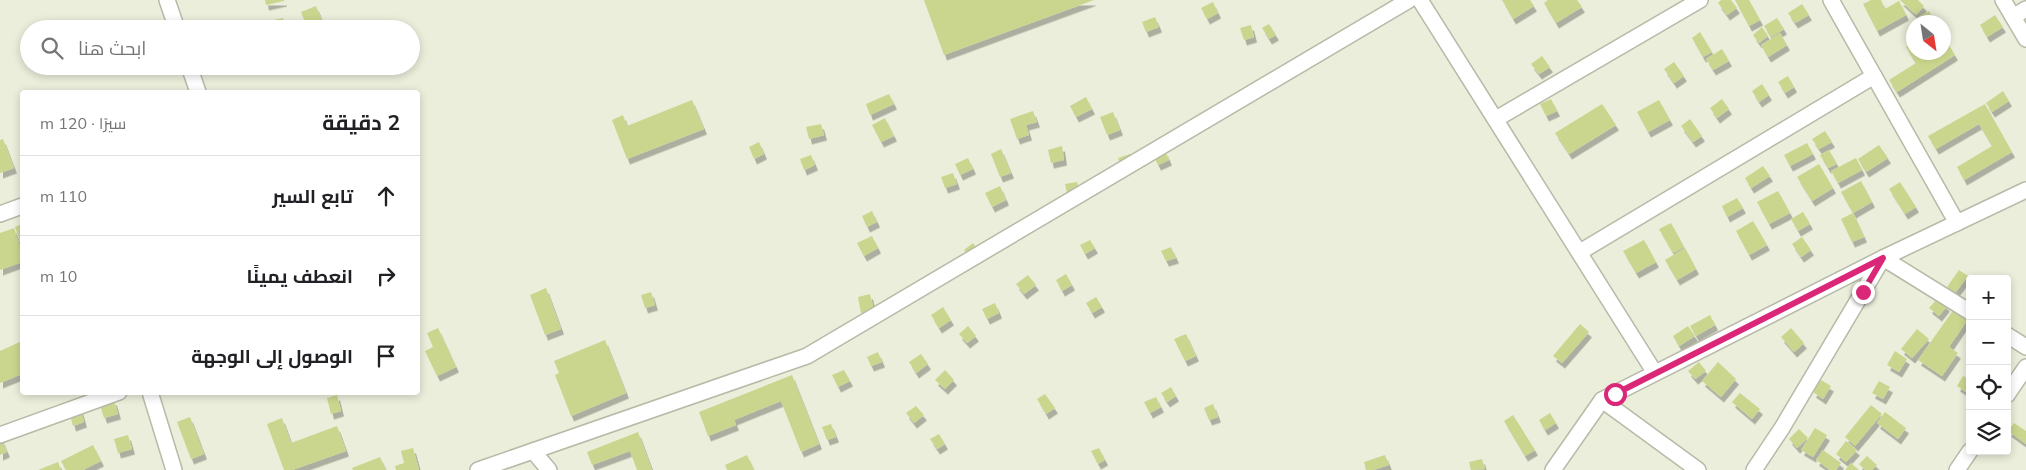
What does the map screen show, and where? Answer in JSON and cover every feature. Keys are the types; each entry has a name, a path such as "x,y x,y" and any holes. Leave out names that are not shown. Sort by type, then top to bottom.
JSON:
{"street":[{"path":"167,0 173,20"},
{"path":"478,470 807,356 1409,0"},
{"path":"1420,0 1656,373"},
{"path":"1496,120 1700,0"},
{"path":"1831,0 1957,222"},
{"path":"2003,0 2019,13 2026,39"},
{"path":"192,75 197,90"},
{"path":"1580,252 1874,76"},
{"path":"1553,470 1602,400 1883,258 2026,190"},
{"path":"0,214 20,207"},
{"path":"1883,258 1966,310"},
{"path":"1754,470 1782,428 1883,258"},
{"path":"2011,338 2026,347"},
{"path":"2011,389 2026,367"},
{"path":"0,435 111,395"},
{"path":"151,395 174,470"},
{"path":"1602,400 1698,470"},
{"path":"533,451 550,470"},
{"path":"1957,470 1967,455"}],"building":[{"path":"265,0 284,0 284,1 266,5"},
{"path":"924,0 1094,0 944,55"},
{"path":"1502,0 1530,0 1534,6 1513,19"},
{"path":"1548,0 1577,0 1582,7 1556,23 1544,3"},
{"path":"1721,0 1731,0 1737,8 1727,15 1718,3"},
{"path":"1735,0 1749,0 1760,20 1749,26"},
{"path":"1871,0 1881,0 1885,9 1899,1 1906,15 1877,31 1863,4"},
{"path":"1900,0 1918,0 1924,6 1916,15"},
{"path":"1213,2 1218,13 1207,19 1201,8"},
{"path":"1802,4 1809,15 1795,23 1788,13"},
{"path":"316,6 322,20 304,20 301,12"},
{"path":"1929,11 1931,15 1922,15"},
{"path":"1995,15 2003,27 1987,37 1980,25"},
{"path":"1155,17 1159,27 1146,32 1142,22"},
{"path":"1777,18 1784,29 1771,37 1764,26"},
{"path":"1269,24 1276,35 1269,39 1262,28"},
{"path":"1251,25 1254,37 1244,40 1240,28"},
{"path":"1762,27 1768,36 1759,43 1753,35"},
{"path":"1700,32 1712,52 1703,57 1692,38"},
{"path":"1780,33 1787,45 1768,57 1761,45"},
{"path":"1951,48 1955,55 1951,58"},
{"path":"1722,49 1729,61 1713,70 1706,59"},
{"path":"1542,56 1550,67 1539,74 1531,64"},
{"path":"1914,60 1947,60 1897,92 1889,80 1916,63"},
{"path":"1674,62 1684,76 1674,83 1664,69"},
{"path":"1788,76 1794,87 1785,93 1778,82"},
{"path":"1762,84 1769,95 1759,102 1752,91"},
{"path":"2003,91 2009,101 1992,112 1986,103"},
{"path":"889,94 894,104 870,115 866,104"},
{"path":"1086,97 1092,109 1076,117 1070,106"},
{"path":"1551,99 1557,111 1546,116 1540,104"},
{"path":"1722,99 1729,109 1717,118 1710,108"},
{"path":"692,100 704,129 627,159 612,120 623,115 627,126"},
{"path":"1659,100 1670,120 1648,132 1637,112"},
{"path":"1602,104 1616,125 1569,154 1555,133"},
{"path":"1985,104 2012,152 1964,180 1957,167 1992,146 1979,124 1936,149 1928,136"},
{"path":"1033,111 1037,122 1026,125 1029,135 1017,139 1010,119"},
{"path":"1113,112 1120,130 1107,135 1100,117"},
{"path":"885,118 894,136 881,142 872,125"},
{"path":"1690,119 1702,136 1693,142 1681,126"},
{"path":"821,124 824,135 809,139 806,127"},
{"path":"1825,131 1832,142 1819,149 1812,139"},
{"path":"3,139 14,168 0,173 0,140"},
{"path":"759,142 764,154 754,159 749,147"},
{"path":"1807,143 1813,154 1790,166 1784,155"},
{"path":"1879,145 1888,158 1866,172 1858,159"},
{"path":"1062,146 1064,160 1051,163 1048,150"},
{"path":"1001,149 1011,173 1000,177 991,154"},
{"path":"1829,150 1837,164 1828,168 1820,155"},
{"path":"1165,151 1169,160 1158,165 1154,157"},
{"path":"1130,154 1133,163 1121,167 1118,158"},
{"path":"811,155 815,165 804,170 800,159"},
{"path":"968,158 973,169 960,175 955,164"},
{"path":"1856,158 1862,170 1838,183 1831,171"},
{"path":"1819,164 1833,188 1812,201 1797,177"},
{"path":"1763,166 1770,176 1751,188 1745,178"},
{"path":"953,173 957,184 945,188 941,177"},
{"path":"1861,181 1872,202 1853,213 1841,192"},
{"path":"1077,182 1080,194 1068,197 1065,184"},
{"path":"1900,182 1916,207 1905,214 1889,189"},
{"path":"1000,186 1006,200 992,207 985,193"},
{"path":"1778,191 1790,213 1769,224 1757,202"},
{"path":"1737,198 1743,208 1727,217 1722,206"},
{"path":"872,211 877,222 867,227 862,216"},
{"path":"1803,212 1810,224 1798,231 1791,219"},
{"path":"1853,213 1864,237 1852,242 1841,219"},
{"path":"1753,221 1767,245 1749,255 1736,231"},
{"path":"1671,223 1684,247 1673,253 1659,229"},
{"path":"20,225 20,241 15,227"},
{"path":"14,228 20,247 20,263 0,270 0,233"},
{"path":"872,236 878,248 864,256 857,243"},
{"path":"1802,237 1811,250 1801,257 1792,244"},
{"path":"1090,240 1095,248 1085,254 1080,245"},
{"path":"1644,240 1656,262 1636,273 1623,251"},
{"path":"973,243 979,251 970,258 964,250"},
{"path":"1171,247 1176,258 1166,261 1161,251"},
{"path":"1685,248 1696,269 1677,280 1665,260"},
{"path":"1959,270 1966,275 1966,279 1955,293 1947,287"},
{"path":"1066,274 1072,285 1062,291 1056,280"},
{"path":"1028,275 1036,285 1024,294 1016,284"},
{"path":"546,288 561,329 545,335 530,295"},
{"path":"651,292 655,305 645,308 641,295"},
{"path":"870,294 874,310 861,313 858,297"},
{"path":"1096,297 1102,307 1092,313 1086,303"},
{"path":"1938,298 1947,306 1939,316 1929,308"},
{"path":"995,303 999,313 987,319 982,309"},
{"path":"943,307 951,320 939,328 931,315"},
{"path":"1954,309 1966,318 1966,322 1949,347 1958,353 1942,376 1918,360"},
{"path":"1710,315 1715,325 1696,336 1690,326"},
{"path":"1580,324 1589,332 1562,363 1553,356"},
{"path":"968,326 976,336 967,343 959,334"},
{"path":"1688,326 1695,336 1679,346 1673,336"},
{"path":"438,328 456,367 437,376 425,351 433,347 427,333"},
{"path":"1791,328 1804,343 1794,352 1781,337"},
{"path":"1917,329 1929,339 1912,358 1901,349"},
{"path":"1186,334 1196,356 1185,361 1174,339"},
{"path":"605,340 626,393 571,416 555,375 559,373 554,361"},
{"path":"20,342 20,375 0,383 0,351"},
{"path":"1895,351 1907,359 1899,372 1887,365"},
{"path":"878,352 882,362 871,366 867,357"},
{"path":"921,354 928,364 916,373 909,362"},
{"path":"1699,362 1706,371 1695,379 1688,371"},
{"path":"1718,362 1736,379 1721,397 1702,381"},
{"path":"844,370 850,381 838,387 832,375"},
{"path":"945,370 954,380 945,389 935,380"},
{"path":"792,375 819,444 801,452 781,401 734,420 736,425 708,436 699,412"},
{"path":"1963,376 1966,378 1966,392 1957,386"},
{"path":"1821,380 1831,386 1823,399 1813,392"},
{"path":"1879,381 1890,387 1883,399 1872,393"},
{"path":"1171,387 1176,396 1167,402 1161,393"},
{"path":"1740,393 1760,409 1752,419 1732,402"},
{"path":"1045,394 1055,408 1046,414 1037,399"},
{"path":"337,395 341,411 331,414 327,398"},
{"path":"1156,397 1161,407 1150,413 1144,402"},
{"path":"114,400 118,414 104,418 100,405"},
{"path":"1213,404 1218,417 1209,420 1204,408"},
{"path":"1871,405 1882,414 1855,446 1845,437"},
{"path":"916,406 924,415 914,423 906,413"},
{"path":"80,408 84,422 73,426 69,411"},
{"path":"1885,412 1906,428 1898,439 1877,423"},
{"path":"1550,413 1556,423 1545,430 1539,420"},
{"path":"1513,415 1535,450 1525,456 1504,421"},
{"path":"190,417 204,454 191,459 177,422"},
{"path":"282,418 291,443 337,426 346,451 292,470 284,470 267,424"},
{"path":"2014,423 2026,431 2026,444 2011,433 2011,427"},
{"path":"831,424 836,437 827,440 822,427"},
{"path":"1815,428 1827,435 1813,457 1801,450"},
{"path":"1799,429 1808,438 1797,448 1789,439"},
{"path":"638,432 652,470 637,470 630,451 592,465 587,452"},
{"path":"939,434 945,444 937,449 930,439"},
{"path":"0,435 7,452 0,455"},
{"path":"128,435 132,449 118,453 114,439"},
{"path":"1846,441 1857,450 1846,462 1836,454"},
{"path":"93,445 101,461 83,470 66,470 61,461"},
{"path":"413,448 419,470 396,470 395,466 404,463 401,451"},
{"path":"1099,448 1105,460 1098,464 1091,451"},
{"path":"1823,450 1841,463 1836,470 1830,470 1816,460"},
{"path":"747,455 754,470 727,470 725,465"},
{"path":"1385,455 1389,465 1366,470 1364,462"},
{"path":"1867,456 1877,465 1872,470 1865,470 1859,464"},
{"path":"380,457 386,470 353,470 352,468"},
{"path":"1482,459 1485,469 1471,470 1469,462"},
{"path":"58,462 61,470 38,470"},
{"path":"1851,463 1859,470 1845,470"}],"route":[{"path":"1615,394 1883,258 1863,292"}]}
